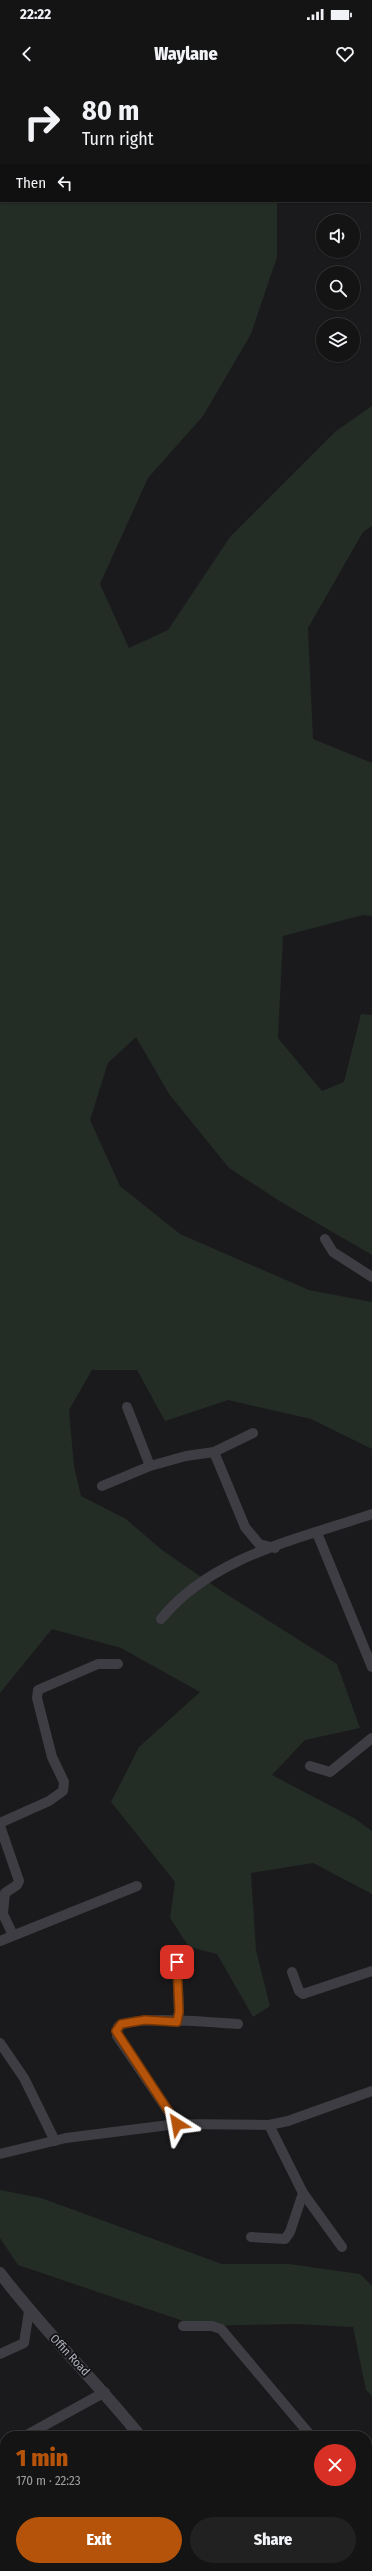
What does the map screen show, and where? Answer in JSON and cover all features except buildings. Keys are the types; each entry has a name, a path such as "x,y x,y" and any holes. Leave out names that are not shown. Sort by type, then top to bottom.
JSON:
{"street":[{"path":"325,1239 333,1252 372,1277"},
{"path":"127,1407 150,1466"},
{"path":"102,1486 150,1466 186,1456 214,1452 253,1433"},
{"path":"214,1452 245,1526 259,1544 274,1548"},
{"path":"161,1619 207,1577 231,1563 372,1514"},
{"path":"317,1533 372,1667"},
{"path":"13,1935 2,1911 5,1893 17,1885 19,1881 0,1825 49,1801 63,1791 64,1782 52,1756 37,1698 38,1690 98,1664 118,1664"},
{"path":"310,1766 330,1772 372,1738"},
{"path":"0,1941 137,1886"},
{"path":"177,1962 179,2007 177,2022"},
{"path":"292,1972 299,1992 303,1994 372,1971"},
{"path":"177,2124 116,2031 121,2024 145,2020 238,2024"},
{"path":"0,2043 24,2078 55,2141"},
{"path":"0,2154 55,2141 177,2124 269,2125 288,2122 372,2091"},
{"path":"269,2125 303,2193 342,2247"},
{"path":"250,2237 285,2239 290,2232 303,2193"},
{"name":"Offin Road","path":"0,2273 29,2311 105,2392 136,2431"},
{"path":"0,2354 24,2343 29,2311"},
{"path":"183,2326 212,2326 221,2329 307,2431"},
{"path":"34,2431 105,2392"}],"shaded area":[{"path":"0,202 277,202 277,257 251,334 203,416 148,478 100,584 129,648 168,630 230,537 336,431 372,406 372,526 363,532 308,628 313,739 372,763 372,916 363,915 283,936 278,1038 322,1091 344,1082 361,1014 372,1015 372,1255 281,1202 229,1168 169,1094 136,1037 108,1063 90,1120 120,1186 180,1234 309,1290 372,1302 372,1449 311,1419 228,1400 165,1421 137,1370 92,1370 69,1410 74,1466 81,1496 126,1519 162,1550 223,1592 337,1664 360,1728 305,1740 272,1775 354,1818 372,1831 372,1894 313,1863 251,1873 256,1950 270,2006 253,2017 217,1954 189,1947 170,1918 175,1882 111,1802 139,1747 200,1692 121,1648 52,1629 0,1693"},
{"path":"0,2190 41,2198 222,2264 289,2264 360,2274 372,2286 372,2396 366,2390 353,2327 295,2324 198,2326 18,2265 0,2238"}],"route":[{"path":"177,1962 179,2012 177,2022 145,2020 121,2024 116,2031 117,2036 177,2124"}]}
